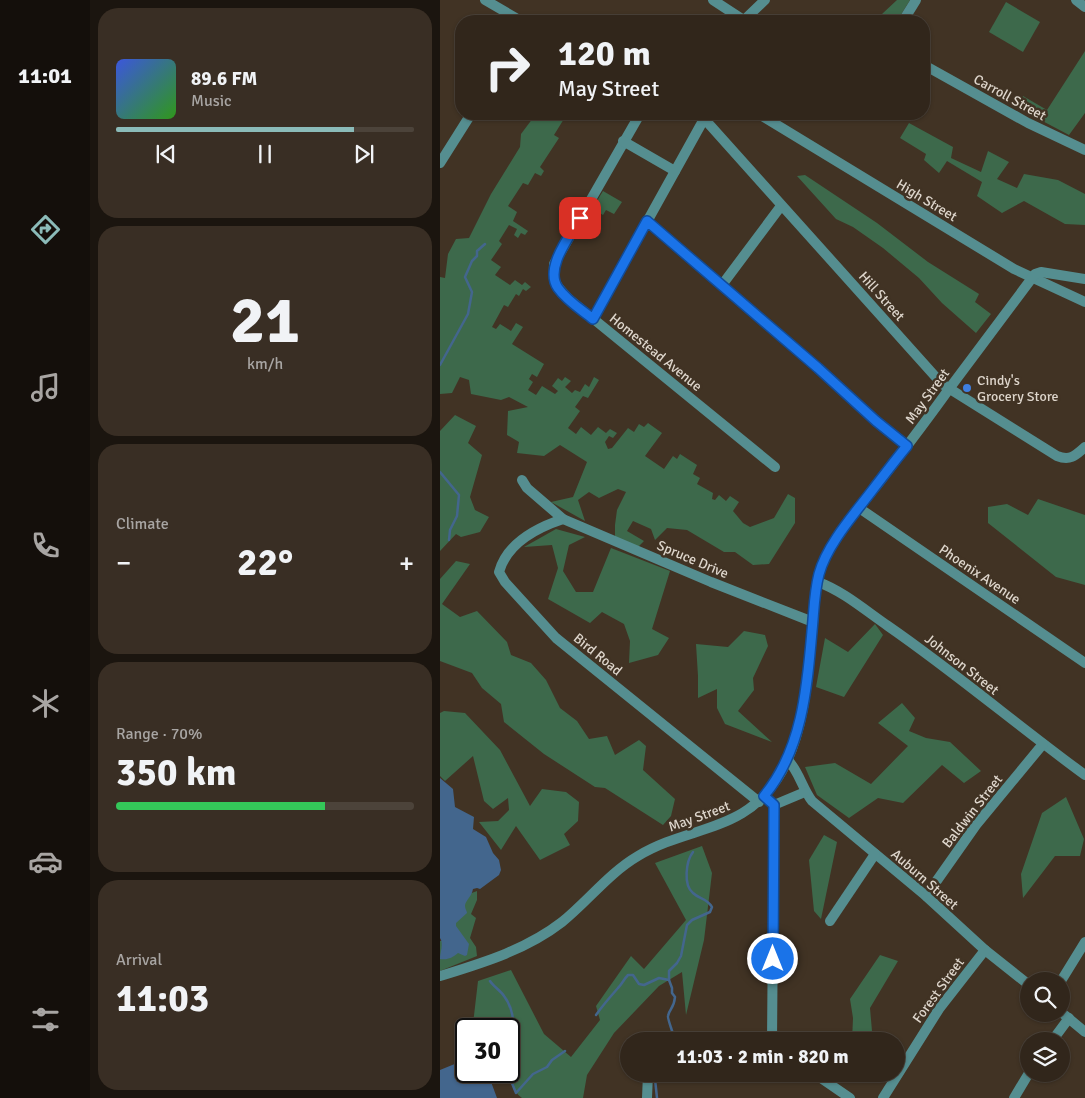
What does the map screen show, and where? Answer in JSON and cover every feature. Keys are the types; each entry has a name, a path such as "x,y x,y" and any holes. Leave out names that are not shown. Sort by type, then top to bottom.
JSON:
{"street":[{"path":"485,0 511,15"},
{"path":"713,0 735,15"},
{"path":"750,15 765,0"},
{"path":"907,15 916,0"},
{"path":"1076,0 1085,6"},
{"name":"Carroll Street","path":"930,68 1028,123 1085,150"},
{"path":"440,163 467,120"},
{"name":"Homestead Avenue","path":"636,120 554,264 554,280 558,289 593,319 775,467"},
{"path":"593,319 675,171 700,120"},
{"name":"Hill Street","path":"706,120 934,376 949,389 1043,448 1064,458 1072,458 1085,447"},
{"name":"High Street","path":"769,120 1014,269 1085,302"},
{"path":"623,141 675,171"},
{"path":"722,285 782,206"},
{"path":"647,221 907,446"},
{"path":"1032,278 1041,272 1085,279"},
{"name":"May Street","path":"440,976 482,964 522,946 562,922 616,872 637,856 673,840 725,824 738,817 761,799 777,779 797,733 804,701 818,582 827,556 859,508 1032,278"},
{"name":"Spruce Drive","path":"522,480 528,488 563,519 711,582 813,622"},
{"name":"Phoenix Avenue","path":"859,508 1085,663"},
{"name":"Bird Road","path":"563,519 542,526 518,543 502,561 499,572 505,582 556,638 761,799 774,805"},
{"name":"Johnson Street","path":"818,582 836,590 924,651 1042,744 1085,775"},
{"name":"Baldwin Street","path":"926,896 976,825 1042,744"},
{"name":"Auburn Street","path":"787,759 794,766 805,792 812,801 1020,978"},
{"path":"772,1032 774,805 805,792"},
{"path":"830,921 875,854"},
{"path":"1067,972 1085,942"},
{"name":"Forest Street","path":"882,1098 939,1009 985,950"},
{"path":"1070,1019 1085,1032"},
{"path":"647,1098 648,1082"},
{"path":"827,1082 850,1098"},
{"path":"1014,1098 1024,1082"}],"green space":[{"path":"897,0 910,0 901,15 880,15"},
{"path":"1006,2 1040,22 1023,52 989,32"},
{"path":"1085,51 1085,113 1069,135 1014,106 1023,96 1047,110"},
{"path":"532,120 563,120 554,135 559,138 540,167 544,171 541,176 535,173 528,185 523,183 508,206 517,212 513,221 528,231 525,235 521,233 518,238 514,235 517,229 509,225 499,241 502,244 491,260 501,267 495,275 510,285 515,280 522,285 525,282 531,287 526,291 523,289 519,296 516,294 508,307 504,305 492,327 496,329 500,324 511,331 516,323 523,327 512,344 544,364 537,377 532,374 529,379 533,382 528,390 536,395 542,386 555,394 558,391 552,386 558,378 562,381 565,377 571,381 565,387 572,393 575,390 580,392 585,384 589,387 594,377 599,380 588,398 583,396 575,407 580,411 568,428 576,434 581,427 591,435 598,427 606,433 610,429 617,433 613,438 609,436 605,442 608,449 612,448 628,428 634,432 639,424 644,427 648,423 662,433 645,456 664,469 673,456 677,459 680,454 697,465 693,474 700,478 697,484 713,493 712,499 715,500 719,495 726,501 730,496 739,502 733,511 743,523 750,527 774,518 788,494 795,498 795,523 769,564 753,565 735,552 724,552 687,530 667,528 655,540 651,529 633,521 627,531 644,541 637,548 615,539 617,510 626,492 618,489 599,498 589,492 578,500 585,521 551,502 573,497 587,462 560,445 544,456 517,453 519,442 507,435 508,411 528,407 509,397 501,400 471,394 469,380 460,377 452,393 440,394 440,277 445,278 448,254 456,239 469,238 491,194 520,147 521,134"},
{"path":"909,123 953,147 951,158 981,172 988,151 1009,162 997,179 1017,188 1024,174 1058,180 1085,194 1085,225 1065,224 1024,201 1002,213 977,196 982,182 947,161 939,173 924,160 926,154 900,138"},
{"path":"805,175 877,223 928,262 979,294 975,302 991,314 976,333 942,303 919,278 883,248 853,227 836,219 797,176"},
{"path":"603,191 622,202 614,214 606,210 603,215 597,211 589,221 586,219"},
{"path":"455,415 476,426 468,443 482,455 470,497 475,510 489,517 480,532 461,537 456,534 440,551 440,431"},
{"path":"1038,499 1085,515 1085,585 1056,577 988,523 988,507 1007,504 1028,515"},
{"path":"556,529 585,537 569,545 563,571 576,592 593,592 611,548 670,571 652,629 669,638 658,655 629,663 630,641 624,624 602,612 590,623 548,599 558,568 552,545 524,547"},
{"path":"456,561 470,564 442,604 460,617 477,611 507,642 511,655 531,663 546,680 560,708 577,721 589,739 607,736 615,755 639,740 646,746 643,770 675,799 671,816 663,825 605,788 595,787 544,754 504,722 501,704 482,688 472,673 440,661 440,579"},
{"path":"875,624 883,635 844,697 816,687 825,638 848,652"},
{"path":"744,631 765,635 768,646 753,678 754,690 738,711 772,742 725,724 717,708 717,689 698,698 696,644 728,647"},
{"path":"902,703 915,718 909,731 926,738 950,742 981,771 964,783 942,765 903,803 878,798 849,818 817,795 805,767 835,763 871,784 908,746 878,723"},
{"path":"444,711 465,713 500,750 530,806 542,789 566,792 579,802 578,821 564,834 570,845 540,860 516,826 501,850 479,822 498,821 509,810 508,798 493,809 484,801 473,756 445,781 440,776 440,713"},
{"path":"1066,797 1084,839 1080,856 1055,856 1023,898 1021,874 1042,813"},
{"path":"824,835 837,842 821,919 814,911 809,860"},
{"path":"702,846 712,873 704,940 686,1015 682,972 659,986 614,1033 587,1075 583,1098 522,1098 512,1083 520,1083 520,1018 474,1018 478,981 511,970 544,1034 571,1057 600,1020 596,1006 631,956 644,969 686,920 655,863"},
{"path":"477,891 477,900 471,914 476,918 470,938 476,947 477,956 440,971 440,941 448,941 445,925 469,894"},
{"path":"880,955 898,961 870,1008 871,1032 852,1032 853,1018 850,999"}],"water":[{"path":"440,778 453,789 455,807 474,817 473,829 486,837 493,853 499,860 501,870 499,875 480,889 473,889 465,904 467,913 456,923 456,926 469,944 467,955 458,953 445,959 440,959 442,945 440,938"},
{"path":"455,1064 455,1083 491,1083 497,1098 440,1098 440,1070"}],"waterway":[{"path":"440,365 468,314 472,292 465,277 472,261 477,256 477,251 485,244"},
{"path":"440,472 459,495 457,516 450,530 449,540"},
{"path":"596,1015 628,975 633,975 639,984 644,985 659,978 669,980 669,971 681,956 687,925 692,920 710,912 712,907 710,904 693,893 688,884 687,867 693,852"},
{"path":"669,980 675,997 668,1017 672,1032"},
{"path":"490,981 509,1004 513,1018"},
{"path":"512,1083 516,1093 533,1074 547,1067 552,1060 565,1051"},
{"path":"655,1082 657,1098"}],"place":[{"name":"Cindy's Grocery Store","path":"967,388"}],"route":[{"path":"580,218 554,264 554,280 558,289 593,319 647,221 907,446 839,536 820,573 815,601 805,694 797,733 782,771 764,796 774,805 773,959"}]}
